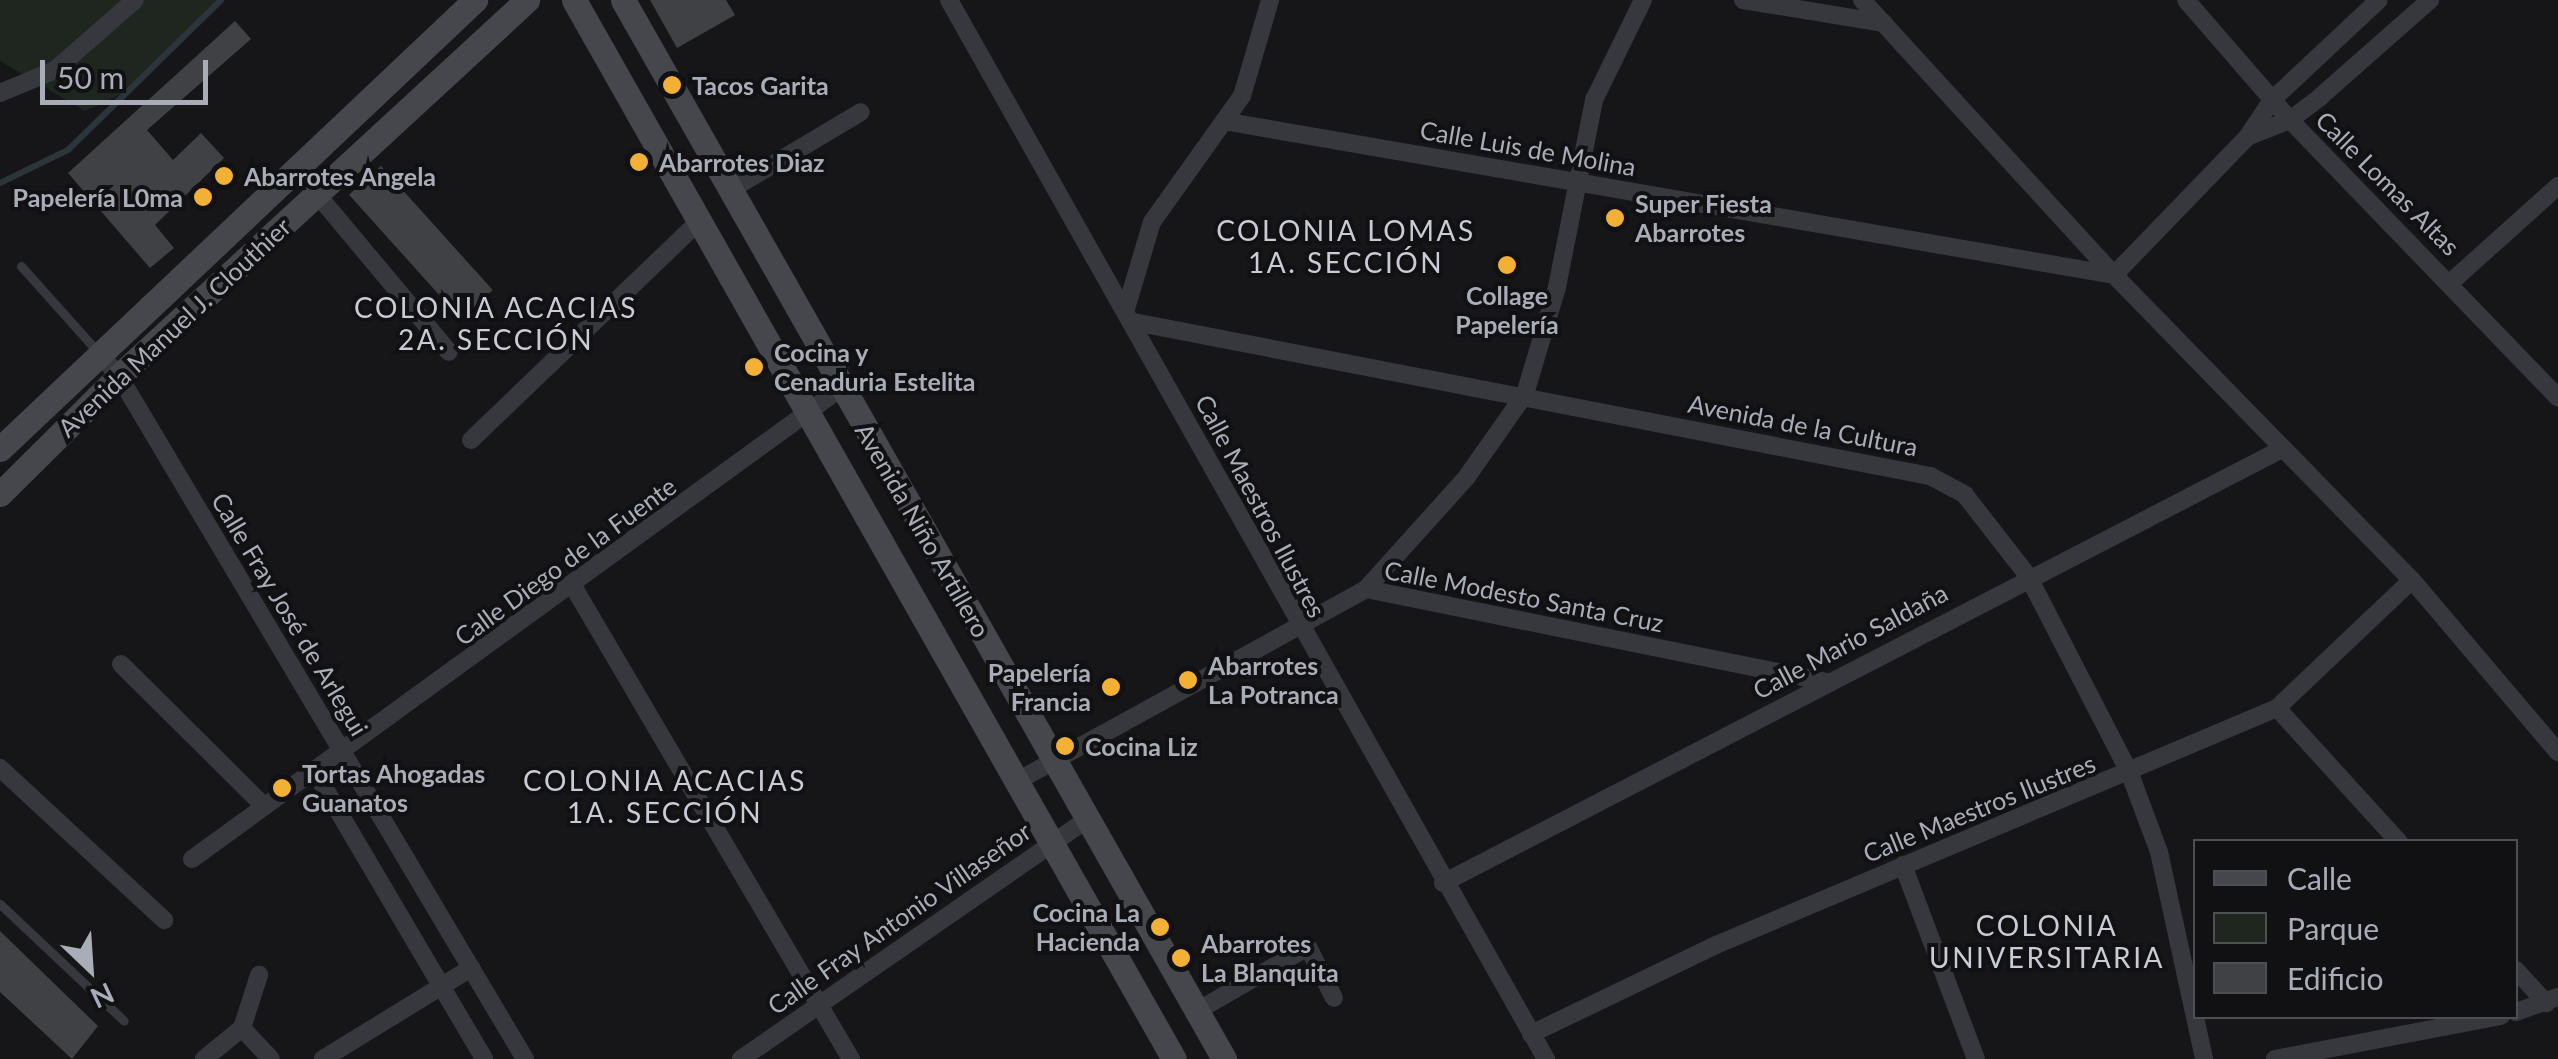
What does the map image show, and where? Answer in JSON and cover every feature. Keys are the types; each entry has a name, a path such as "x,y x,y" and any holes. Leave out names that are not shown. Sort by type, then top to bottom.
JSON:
{"main road":[{"name":"Avenida Manuel J. Clouthier","path":"0,449 98,352 475,0"},
{"name":"Avenida Manuel J. Clouthier","path":"0,494 119,376 527,0"},
{"name":"Avenida Niño Artillero","path":"574,0 1174,1059"},
{"name":"Avenida Niño Artillero","path":"624,0 1224,1059"}],"street":[{"path":"4,86 55,70 135,0"},
{"name":"Calle Maestros Ilustres","path":"949,0 1130,316 1298,629 1546,1059"},
{"path":"1130,316 1152,222 1229,122 1267,26 1270,0"},
{"path":"1366,590 1455,492 1525,394 1579,182 1594,100 1643,0"},
{"path":"1744,0 1884,24"},
{"path":"1862,0 2114,275 2412,580 2558,752"},
{"name":"Calle Lomas Altas","path":"2186,0 2290,120 2451,282 2558,398"},
{"path":"2114,275 2248,136 2272,100 2380,0"},
{"path":"2248,136 2290,120 2430,0"},
{"path":"730,190 861,112"},
{"name":"Calle Luis de Molina","path":"1229,122 2114,275"},
{"path":"2451,282 2558,186"},
{"path":"316,193 448,352"},
{"path":"471,440 699,221"},
{"name":"Avenida de la Cultura","path":"1130,316 1930,476 1965,495 2028,576 2130,774 2159,852 2193,1008"},
{"name":"Calle Fray José de Arlegui","path":"98,352 119,376 525,1059"},
{"name":"Calle Diego de la Fuente","path":"192,859 812,415 842,388"},
{"name":"Calle Mario Saldaña","path":"1443,883 2028,576 2282,449"},
{"name":"Calle Maestros Ilustres","path":"1531,1034 1902,865 2130,774 2277,708 2412,580"},
{"path":"574,586 851,1059"},
{"name":"Calle Modesto Santa Cruz","path":"1019,780 1366,590 1826,682"},
{"path":"122,664 264,806"},
{"path":"2277,708 2395,839"},
{"path":"0,768 164,920"},
{"path":"314,770 484,1059"},
{"name":"Calle Fray Antonio Villaseñor","path":"741,1059 1087,818"},
{"path":"1902,865 1976,1059"},
{"path":"1196,1011 1308,947 1334,998"},
{"path":"323,1059 471,968"},
{"path":"2518,972 2552,1000"},
{"path":"204,1059 242,1028 259,974"},
{"path":"2518,1011 2552,1000"},
{"name":"Avenida de la Cultura","path":"2195,1019 2204,1059"},
{"path":"2275,1059 2485,1019"},
{"path":"242,1028 272,1059"}],"lane":[{"path":"21,266 98,352"},
{"path":"0,904 124,1021"}],"green space":[{"path":"0,0 221,0 128,91 85,111 0,61"}],"building":[{"path":"650,0 726,0 735,15 677,48"},
{"path":"235,21 251,39 147,130 173,160 201,133 224,158 155,225 174,248 150,268 68,173"},
{"path":"381,166 493,290 461,319 349,195"},
{"path":"0,931 98,1026 72,1059 0,992"}],"waterway":[{"path":"0,183 68,150 221,0"}],"place":[{"name":"Tacos Garita","path":"672,85"},
{"name":"Abarrotes Diaz","path":"639,162"},
{"name":"Abarrotes Angela","path":"224,176"},
{"name":"Papelería L0ma","path":"203,197"},
{"name":"Super Fiesta Abarrotes","path":"1615,218"},
{"name":"Collage Papelería","path":"1507,265"},
{"name":"Cocina y Cenaduria Estelita","path":"754,367"},
{"name":"Abarrotes La Potranca","path":"1188,680"},
{"name":"Papelería Francia","path":"1111,687"},
{"name":"Cocina Liz","path":"1065,746"},
{"name":"Tortas Ahogadas Guanatos","path":"282,788"},
{"name":"Cocina La Hacienda","path":"1160,927"},
{"name":"Abarrotes La Blanquita","path":"1181,958"}],"district":[{"name":"COLONIA LOMAS 1A. SECCIÓN","path":"1346,246"},
{"name":"COLONIA ACACIAS 2A. SECCIÓN","path":"496,323"},
{"name":"COLONIA ACACIAS 1A. SECCIÓN","path":"665,796"},
{"name":"COLONIA UNIVERSITARIA","path":"2047,941"}]}
